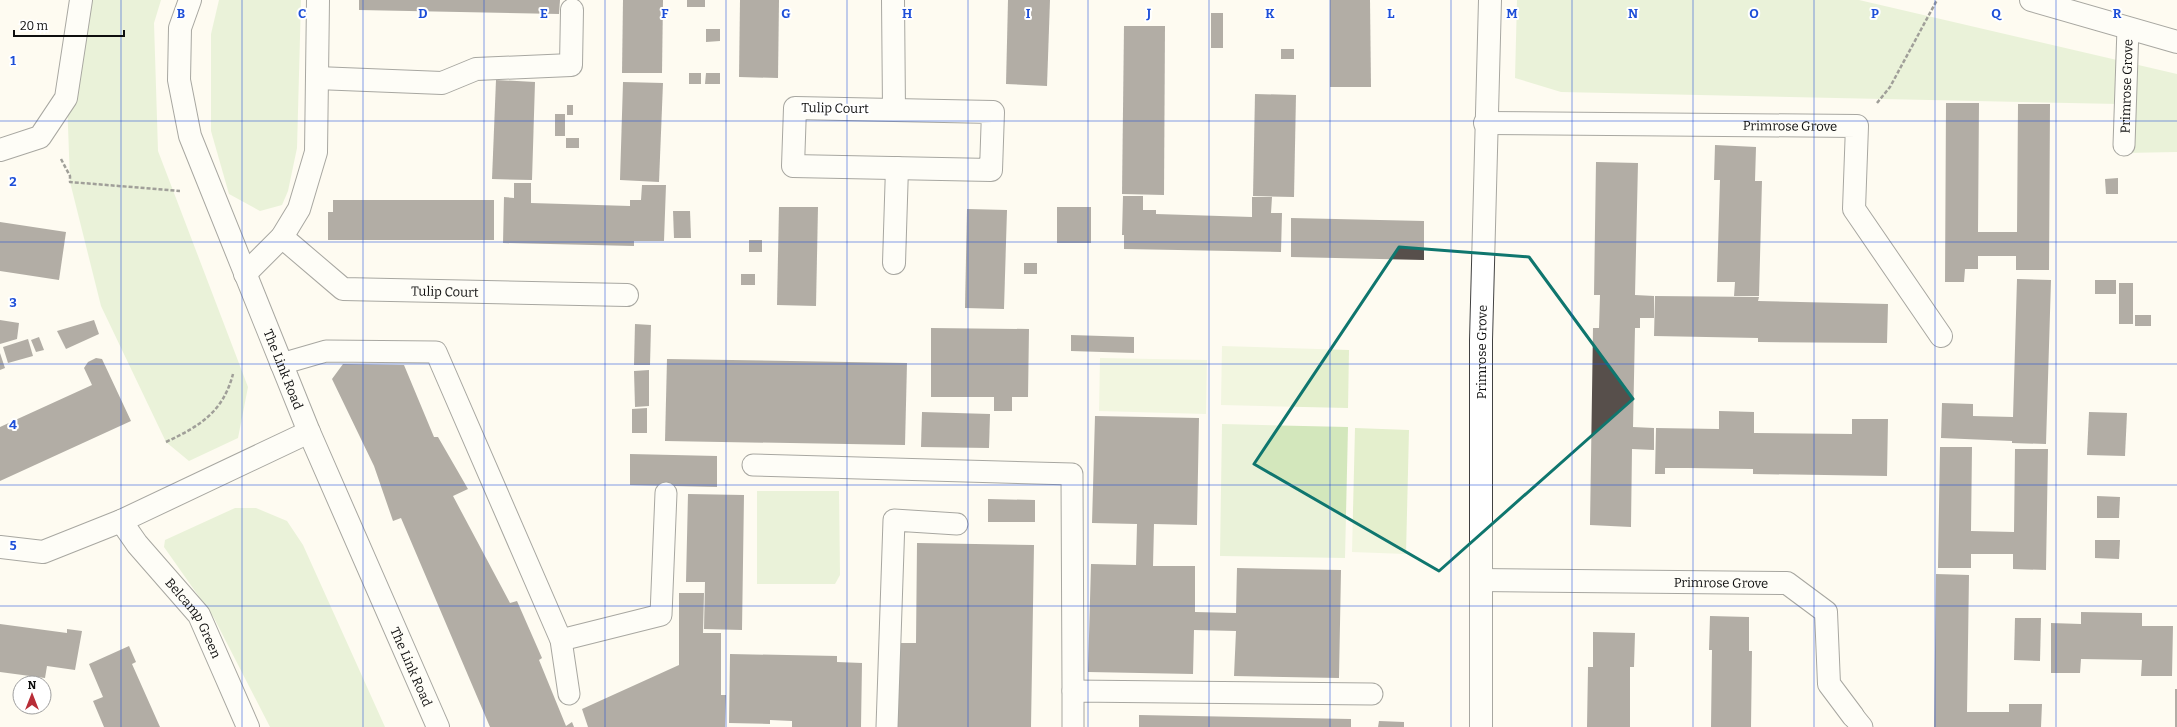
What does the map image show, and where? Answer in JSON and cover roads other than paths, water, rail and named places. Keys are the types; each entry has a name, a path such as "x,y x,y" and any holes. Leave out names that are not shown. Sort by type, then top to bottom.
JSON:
{"street":[{"path":"0,150 40,138 66,98 81,0"},
{"name":"The Link Road","path":"190,0 180,28 179,80 190,136 309,432 438,727"},
{"path":"245,274 282,237 299,209 316,152 318,0"},
{"path":"893,0 894,109"},
{"name":"Primrose Grove","path":"1481,727 1480,340 1485,123 1490,0"},
{"name":"Primrose Grove","path":"2031,0 2177,42"},
{"path":"317,78 442,83 476,69 571,65 572,10"},
{"name":"Tulip Court","path":"795,108 993,112 991,170 897,168 793,166 795,108"},
{"name":"Primrose Grove","path":"1485,123 1857,126 1854,209 1941,336"},
{"path":"894,263 897,168"},
{"name":"Tulip Court","path":"282,237 343,289 627,295"},
{"path":"0,547 43,552 121,521 309,432"},
{"name":"Belcamp Green","path":"121,521 138,544 199,615 248,727"},
{"name":"Primrose Grove","path":"1480,580 1787,583 1826,612 1829,684 1858,721"}],"lane":[{"name":"Primrose Grove","path":"2124,145 2128,28"},
{"path":"281,364 326,351 436,352 561,640 570,694"},
{"path":"753,465 1072,474 1073,727"},
{"path":"561,640 661,615 666,493"},
{"path":"887,727 894,520 956,524"},
{"path":"1073,691 1372,694"}]}
